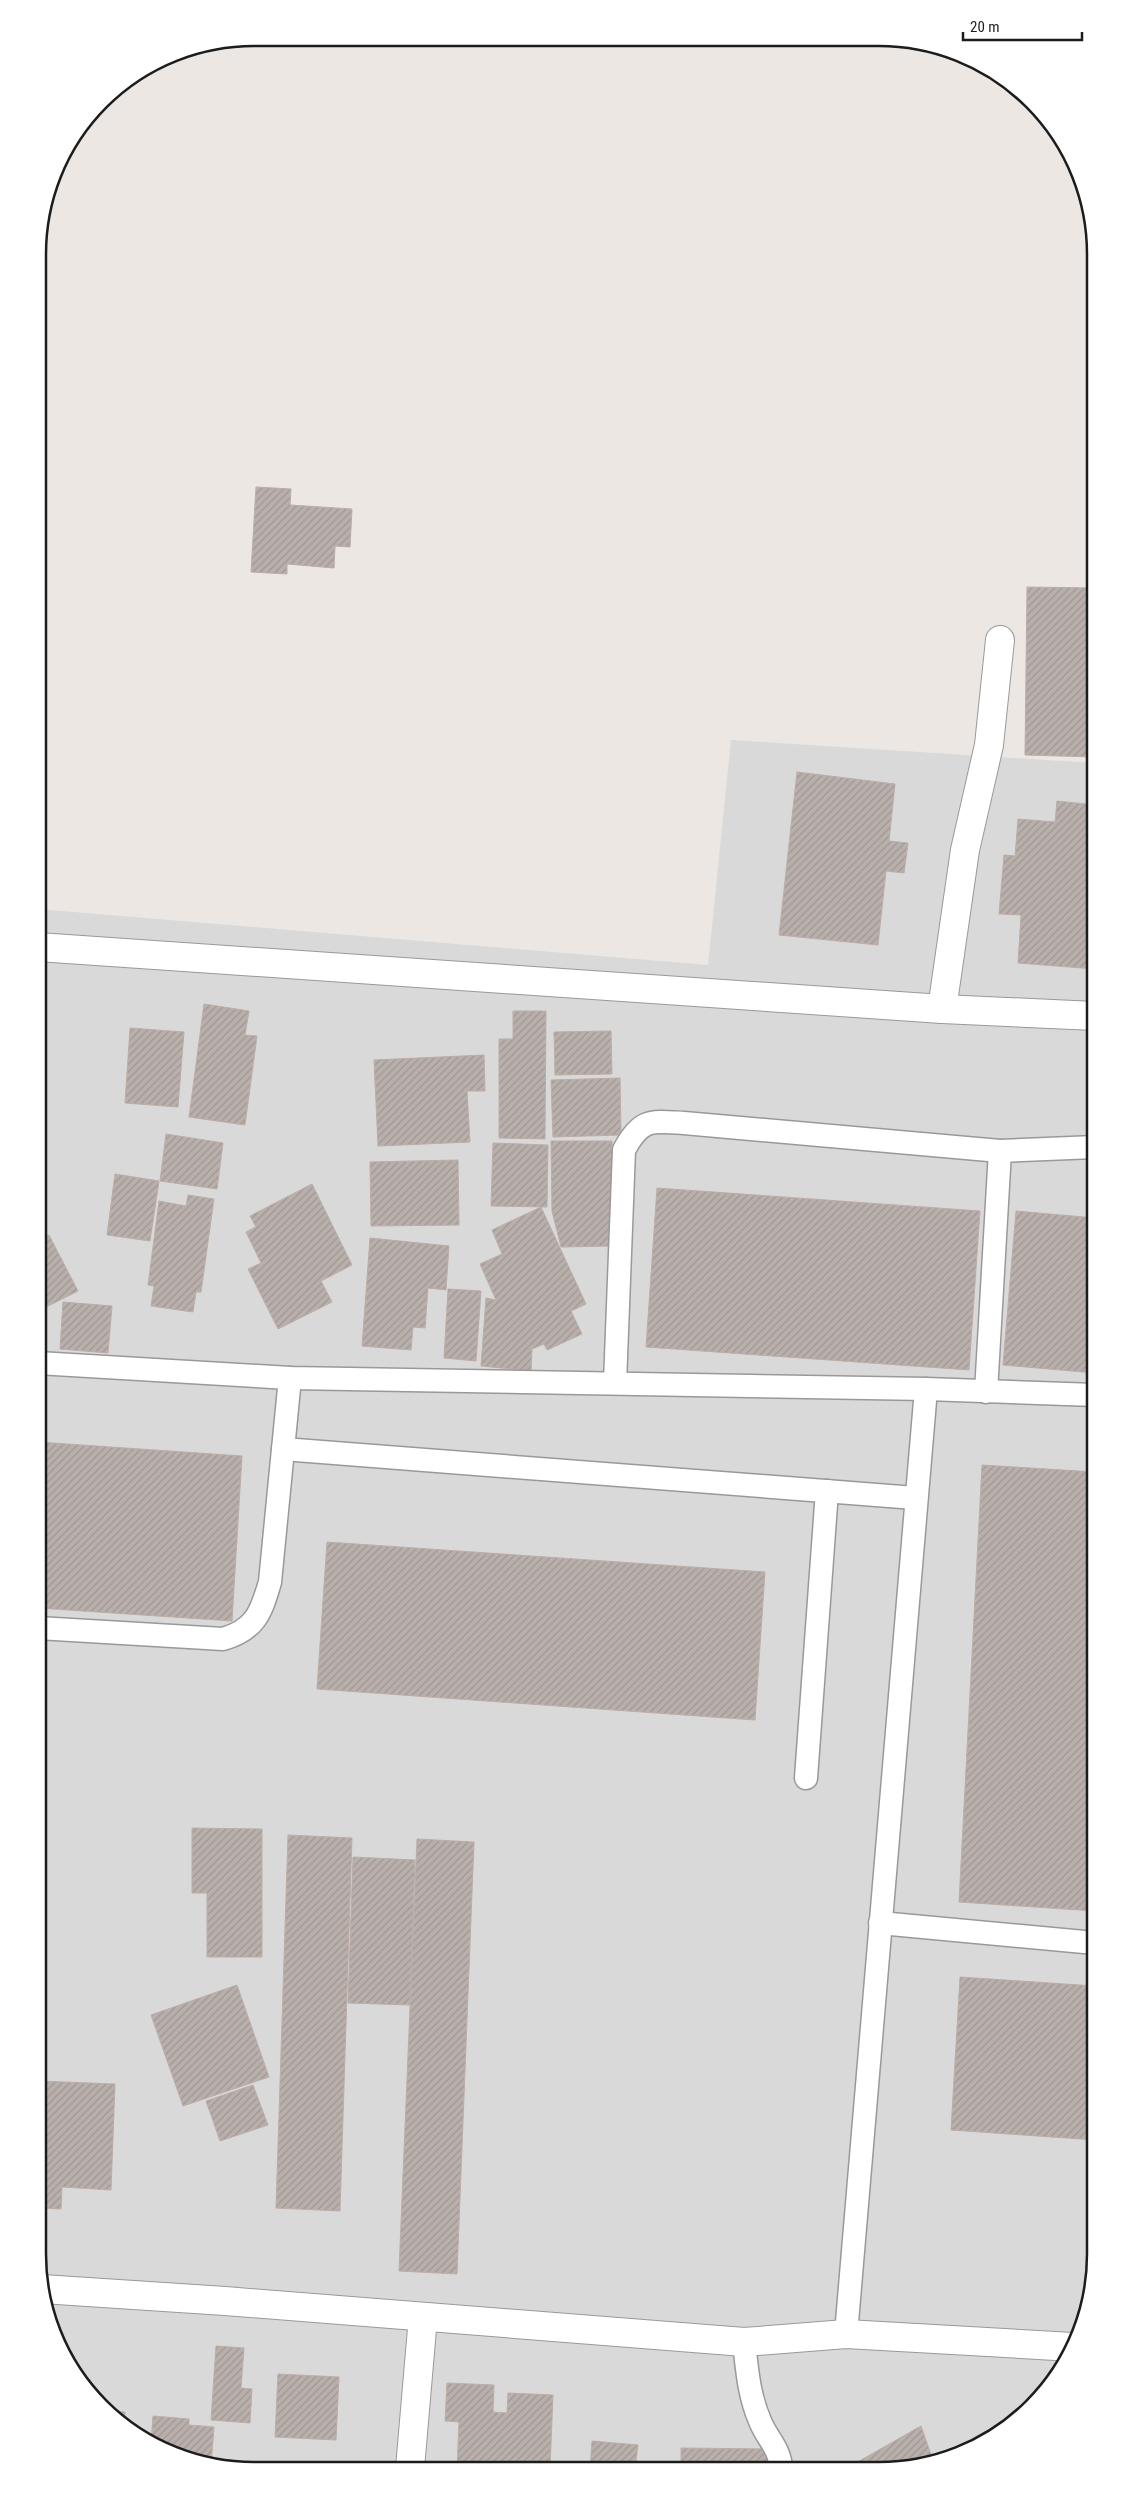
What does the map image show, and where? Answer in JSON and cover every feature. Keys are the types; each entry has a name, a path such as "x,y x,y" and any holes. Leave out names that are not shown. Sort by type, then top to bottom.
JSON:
{"street":[{"path":"942,1009 965,850 989,745 1000,640"},
{"path":"46,948 942,1009 1087,1016"},
{"path":"49,2289 225,2301 744,2342 846,2334 1064,2347"},
{"path":"411,2462 423,2318"}],"lane":[{"path":"615,1383 624,1150 638,1128 654,1121 1000,1150 1087,1147"},
{"path":"986,1392 1000,1150"},
{"path":"46,1363 290,1378 926,1389 1087,1395"},
{"path":"46,1628 223,1639 241,1634 255,1619 264,1603 270,1582 290,1378"},
{"path":"846,2334 926,1389"},
{"path":"284,1449 916,1498"},
{"path":"806,1778 827,1491"},
{"path":"880,1924 1087,1943"},
{"path":"744,2342 749,2390 760,2423 778,2449 780,2462"}],"shaded area":[{"path":"731,740 1087,762 1087,2254 1083,2294 1076,2321 1052,2369 1026,2401 1005,2419 983,2434 946,2451 906,2460 879,2462 254,2462 214,2458 187,2451 139,2427 107,2401 89,2380 74,2358 57,2321 48,2281 46,2254 46,910 708,965"}],"building":[{"path":"256,487 291,489 290,505 352,509 350,547 335,546 334,568 287,564 287,574 251,572"},
{"path":"1027,587 1087,588 1087,757 1025,755"},
{"path":"797,772 895,784 889,841 908,843 904,873 886,871 878,945 779,935"},
{"path":"1057,801 1087,804 1087,968 1018,963 1021,915 999,914 1004,855 1015,856 1018,819 1055,822"},
{"path":"204,1004 249,1011 245,1035 257,1036 245,1125 189,1117"},
{"path":"513,1011 546,1011 545,1139 499,1138 499,1039 513,1039"},
{"path":"130,1028 184,1032 178,1107 125,1103"},
{"path":"611,1031 612,1074 555,1075 554,1032"},
{"path":"484,1055 485,1091 467,1091 470,1142 378,1146 374,1060"},
{"path":"620,1078 621,1135 553,1137 551,1080"},
{"path":"166,1134 223,1143 217,1189 160,1181"},
{"path":"551,1141 612,1141 613,1246 561,1247 552,1211"},
{"path":"493,1143 548,1145 547,1207 491,1206"},
{"path":"458,1160 459,1225 371,1226 370,1162"},
{"path":"115,1174 159,1181 150,1241 107,1235"},
{"path":"312,1184 352,1265 321,1281 332,1302 278,1329 248,1269 261,1263 246,1232 256,1227 250,1216"},
{"path":"657,1188 980,1211 969,1370 646,1347"},
{"path":"188,1195 214,1199 201,1292 196,1292 193,1312 151,1306 154,1286 148,1285 159,1201 186,1206"},
{"path":"541,1207 586,1304 571,1311 582,1334 547,1350 544,1344 532,1349 531,1371 481,1366 486,1298 496,1300 480,1264 502,1254 492,1230"},
{"path":"1016,1211 1087,1217 1087,1372 1003,1365"},
{"path":"49,1235 78,1291 46,1307 46,1237"},
{"path":"370,1238 449,1246 446,1290 428,1288 425,1328 413,1327 411,1350 362,1346"},
{"path":"448,1289 481,1291 476,1361 444,1358"},
{"path":"63,1302 112,1306 108,1353 60,1349"},
{"path":"46,1443 242,1456 232,1621 46,1609"},
{"path":"982,1465 1087,1472 1087,1910 959,1902"},
{"path":"327,1542 765,1572 755,1720 317,1689"},
{"path":"192,1828 262,1829 262,1957 207,1957 207,1893 192,1893"},
{"path":"288,1835 352,1838 340,2211 276,2208"},
{"path":"417,1839 474,1842 457,2274 399,2271"},
{"path":"353,1857 415,1860 410,2005 348,2003"},
{"path":"960,1977 1087,1985 1087,2139 951,2130"},
{"path":"237,1985 269,2077 183,2106 151,2015"},
{"path":"46,2081 115,2084 111,2190 62,2187 61,2209 46,2208"},
{"path":"253,2085 268,2125 220,2141 206,2101"},
{"path":"216,2346 244,2348 241,2388 252,2389 250,2423 211,2420"},
{"path":"278,2374 339,2377 336,2440 275,2437"},
{"path":"447,2383 494,2385 493,2412 507,2413 508,2393 553,2395 550,2462 457,2462 459,2422 445,2421"},
{"path":"153,2416 189,2419 189,2425 214,2427 212,2457 187,2451 152,2435"},
{"path":"921,2426 931,2455 906,2460 858,2462"},
{"path":"592,2441 638,2445 636,2462 590,2462"},
{"path":"681,2448 771,2449 771,2462 681,2462"}]}
